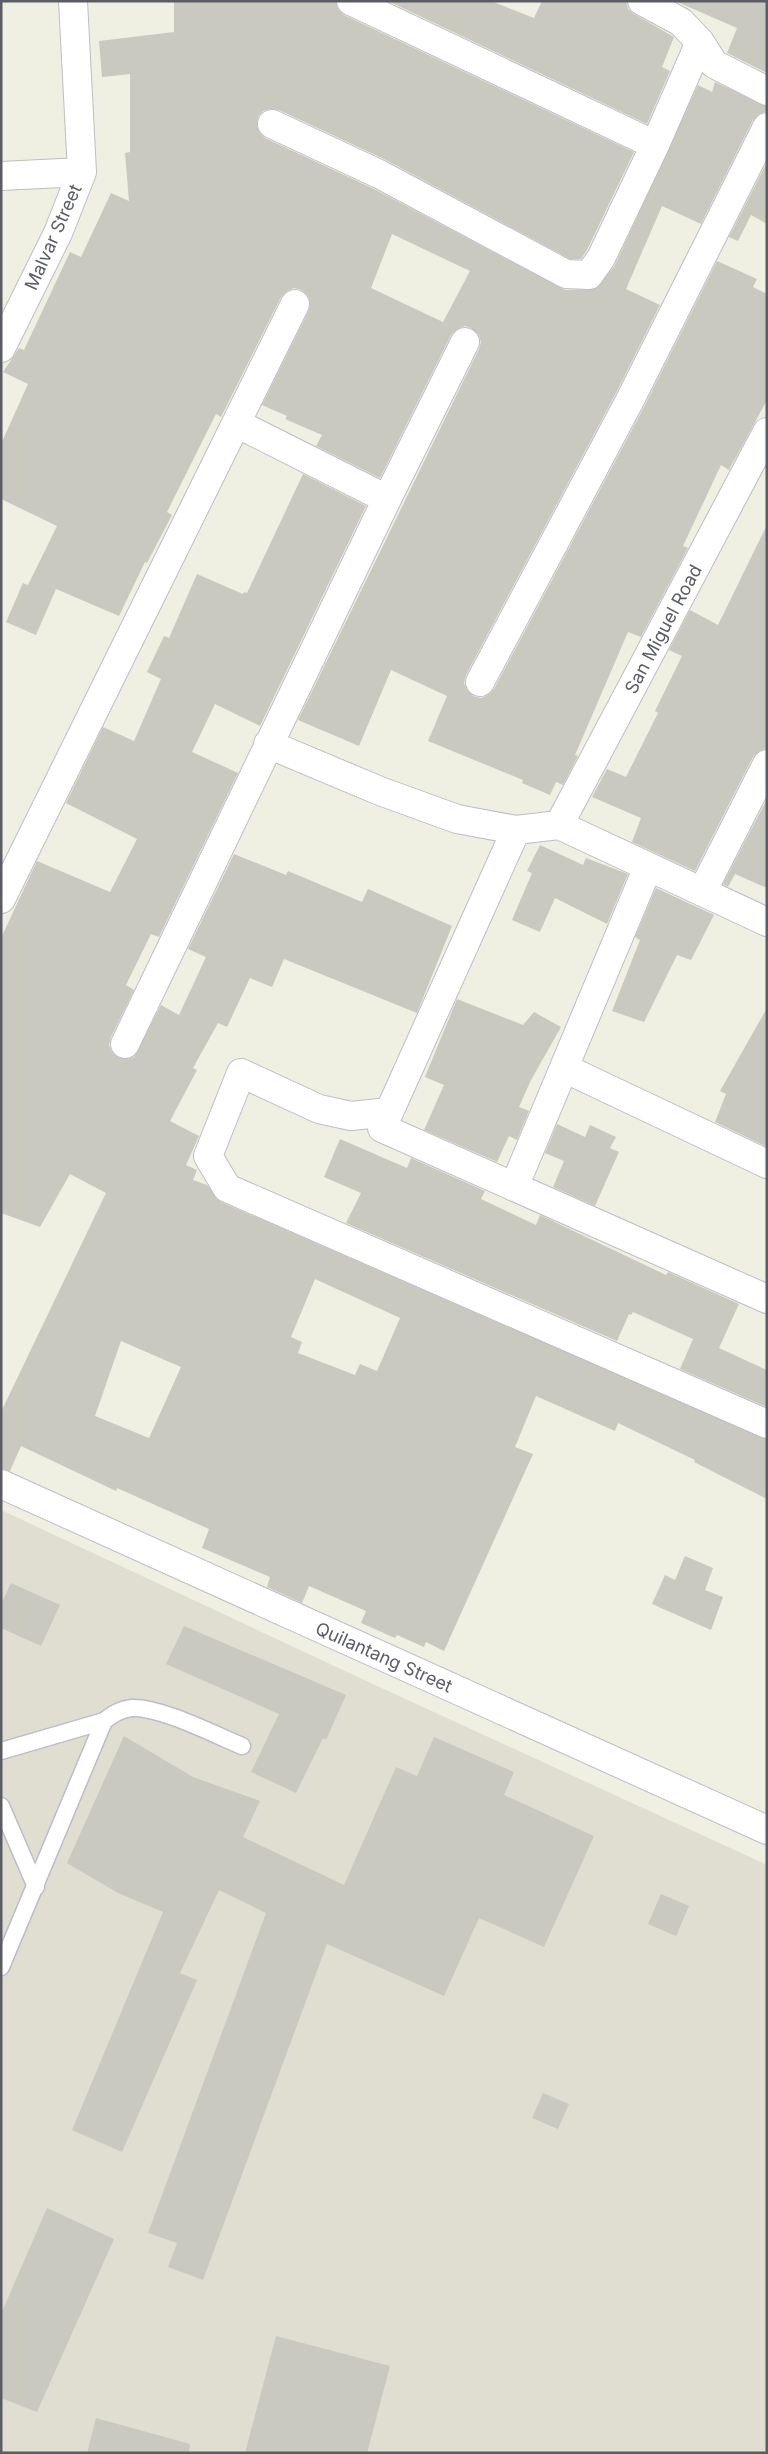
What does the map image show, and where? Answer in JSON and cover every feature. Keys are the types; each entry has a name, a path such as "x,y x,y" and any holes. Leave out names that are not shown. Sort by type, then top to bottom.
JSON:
{"street":[{"name":"Malvar Street","path":"1,348 58,233 82,172 73,1"},
{"path":"351,1 656,145"},
{"path":"642,1 681,22 700,42 714,64 767,91"},
{"path":"272,124 379,174 549,266 566,274 589,275 600,258 656,145 700,42"},
{"path":"480,682 630,400 767,127"},
{"path":"1,176 82,172"},
{"path":"1,899 295,304"},
{"path":"125,1044 268,744 465,342"},
{"path":"236,423 388,498"},
{"name":"San Miguel Road","path":"559,825 767,432"},
{"path":"268,744 380,791 457,819 516,830 559,825 767,922"},
{"path":"702,892 767,764"},
{"path":"516,830 382,1128 767,1299"},
{"path":"514,1186 648,867"},
{"path":"564,1068 767,1164"},
{"path":"389,1112 351,1116 319,1109 241,1073 208,1156 226,1188 313,1224 767,1424"},
{"name":"Quilantang Street","path":"1,1484 767,1830"}],"lane":[{"path":"1,1751 104,1721 116,1712 130,1708 151,1710 242,1746"},
{"path":"1,1968 104,1721"},
{"path":"1,1806 36,1887"}],"shaded area":[{"path":"1,1510 375,1685 767,1865 767,2453 1,2453"}],"building":[{"path":"174,1 336,1 338,9 344,15 634,152 587,250 581,259 570,259 386,160 279,110 270,109 263,111 258,117 257,126 265,138 372,188 565,290 595,289 614,267 698,85 712,92 715,82 767,106 767,111 759,114 753,120 701,224 662,206 626,289 660,305 616,393 466,675 464,683 467,690 473,696 481,698 488,695 494,689 644,407 717,261 757,279 753,287 767,294 767,400 729,470 721,465 683,546 688,548 641,637 628,632 575,755 578,756 563,785 556,782 550,795 522,783 523,780 428,741 447,696 391,670 359,746 298,720 479,349 481,342 478,334 465,326 457,329 451,335 380,478 316,446 322,435 285,419 287,416 262,405 309,310 308,296 302,290 294,288 287,291 281,297 221,417 216,414 167,512 172,515 147,563 145,562 119,616 56,589 36,635 6,622 23,583 28,585 57,526 1,499 1,444 28,384 3,372 19,348 24,350 70,252 81,257 111,193 129,201 125,153 130,152 130,74 102,77 99,41 174,32","holes":["392,234 470,271 443,322 371,288"]},
{"path":"388,1 491,1 534,18 542,1 626,1 628,9 634,14 674,37 662,67 670,71 647,124"},
{"path":"675,1 767,1 767,73 727,53 737,28"},
{"path":"767,162 767,224 751,215 738,241 729,237"},
{"path":"303,474 366,506 260,726 215,704 192,752 238,773 159,937 151,934 126,985 134,990 111,1037 109,1045 112,1052 119,1058 127,1059 134,1057 161,1005 179,1015 206,957 188,949 234,854 286,875 288,871 362,902 368,889 452,926 417,1013 284,959 272,987 250,978 227,1027 218,1023 193,1068 197,1070 170,1121 199,1136 186,1165 197,1170 193,1180 207,1185 221,1202 767,1439 767,1499 694,1462 695,1460 618,1423 615,1431 536,1396 515,1447 533,1454 444,1651 426,1642 424,1647 397,1635 395,1638 361,1623 366,1611 309,1586 302,1603 267,1587 270,1577 202,1548 209,1529 117,1488 116,1491 21,1446 10,1471 1,1469 1,1412 106,1193 70,1174 40,1227 1,1213 1,938 37,861 110,892 137,839 66,803 103,727 134,741 161,679 147,672 164,636 169,638 197,574 243,594 244,592 247,593","holes":["315,1279 400,1318 377,1371 360,1364 355,1375 298,1353 302,1342 291,1337","121,1341 181,1367 149,1438 95,1416"]},
{"path":"767,525 767,748 759,751 753,757 695,871 632,842 641,818 592,797 607,769 626,777 658,713 655,711 682,656 669,650 690,610 718,625"},
{"path":"767,799 767,888 735,874 728,887 723,884"},
{"path":"540,845 583,865 586,858 628,874 607,924 555,898 540,932 512,920 532,873 527,871"},
{"path":"656,888 714,915 691,960 677,955 644,1022 612,1011 640,940 635,937"},
{"path":"457,999 523,1025 534,1012 561,1027 531,1080 519,1107 529,1111 517,1140 509,1136 497,1162 424,1130 444,1085 425,1077"},
{"path":"767,1008 767,1147 715,1122 726,1094 720,1091"},
{"path":"557,1124 585,1137 590,1125 616,1137 610,1148 619,1152 595,1206 553,1187 564,1161 545,1153"},
{"path":"340,1139 407,1168 411,1158 485,1191 481,1199 536,1225 540,1215 666,1275 668,1272 739,1304 719,1348 767,1370 767,1407 680,1369 693,1339 633,1312 631,1315 629,1314 617,1341 346,1223 361,1193 324,1177"},
{"path":"685,1556 713,1568 705,1590 723,1597 711,1630 652,1604 665,1575 675,1580"},
{"path":"11,1583 60,1605 41,1646 1,1628 1,1604"},
{"path":"184,1626 346,1695 326,1740 323,1738 296,1793 251,1772 279,1714 166,1664"},
{"path":"124,1736 193,1777 260,1801 243,1837 344,1885 396,1767 417,1776 434,1737 514,1772 504,1795 594,1836 544,1947 479,1918 444,1996 327,1944 203,2280 168,2267 177,2243 148,2233 266,1913 219,1890 180,1973 197,1980 122,2152 72,2130 163,1912 118,1893 67,1863"},
{"path":"661,1894 689,1906 676,1936 648,1924"},
{"path":"543,2093 569,2104 558,2129 532,2118"},
{"path":"47,2208 114,2239 37,2412 1,2398 1,2314"},
{"path":"276,2336 390,2366 367,2453 245,2453"},
{"path":"96,2418 190,2444 189,2453 87,2453"}]}
